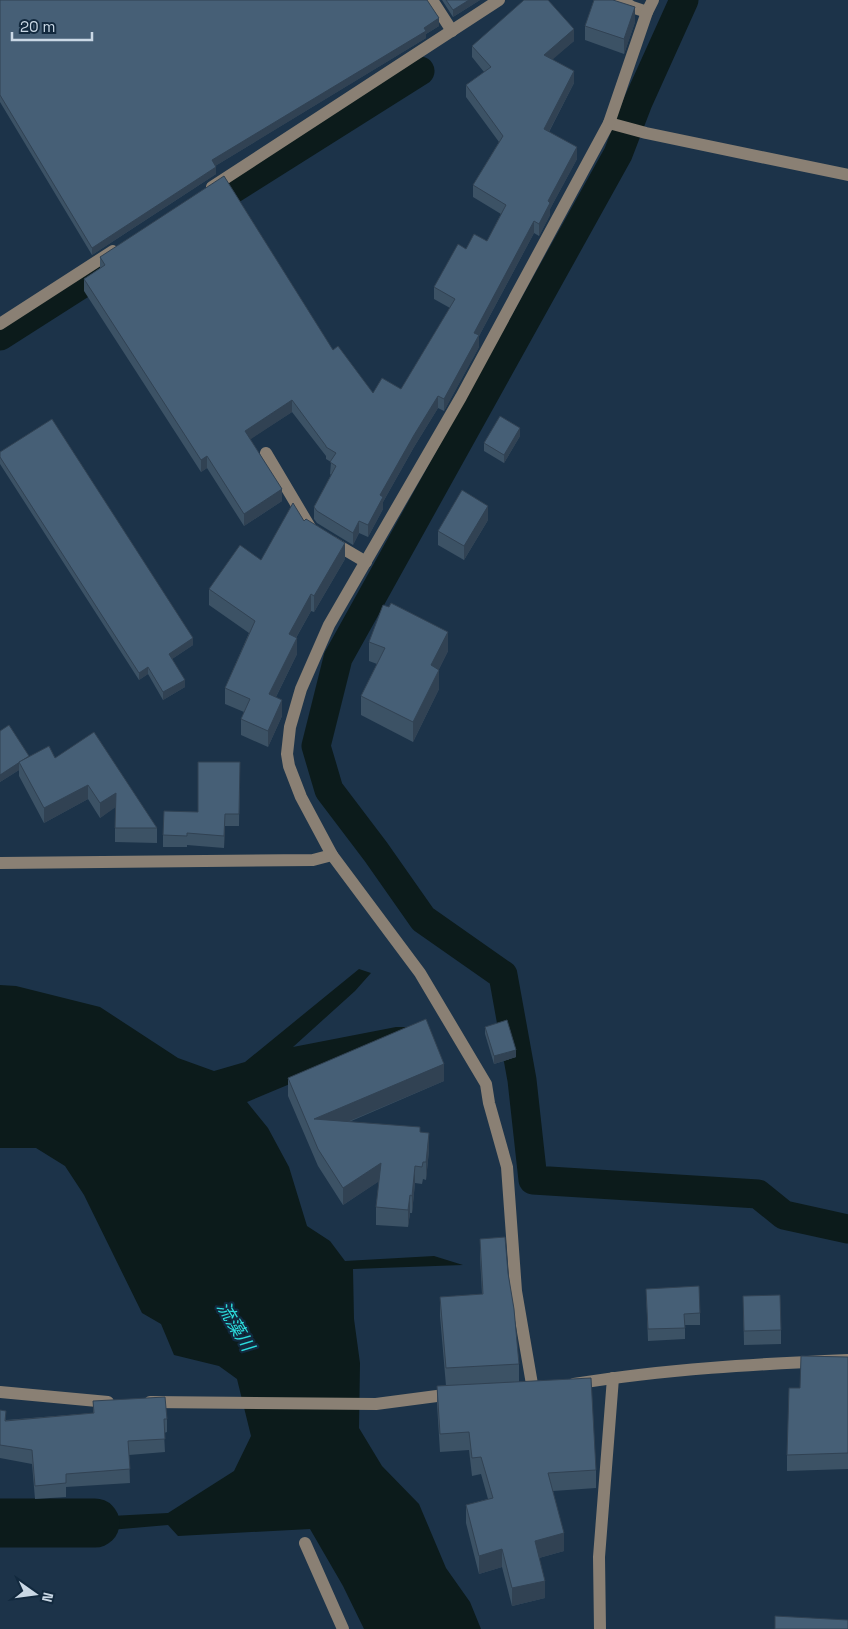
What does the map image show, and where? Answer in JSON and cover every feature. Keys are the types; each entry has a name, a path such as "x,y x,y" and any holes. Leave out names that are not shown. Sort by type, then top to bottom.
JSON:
{"street":[{"path":"432,0 452,31"},
{"path":"201,194 499,0"},
{"path":"533,1390 516,1292 507,1167 489,1103 486,1084 420,974 332,856 301,797 289,766 287,754 290,727 301,689 329,626 461,397 612,124 650,6 632,7 621,0"},
{"path":"612,124 646,133 848,175"},
{"path":"0,324 126,243"},
{"path":"266,453 311,529 366,562"},
{"path":"0,863 313,860 332,856"},
{"path":"560,1386 613,1378 766,1364 848,1360"},
{"path":"600,1629 599,1556 613,1378"},
{"path":"0,1392 119,1402"},
{"path":"138,1402 376,1404 466,1394"},
{"path":"305,1543 343,1629"}],"water":[{"name":"流藻川","path":"359,969 371,973 355,991 293,1047 396,1027 412,1027 309,1076 247,1102 268,1128 289,1167 307,1226 330,1241 345,1261 434,1256 463,1265 353,1269 354,1319 360,1363 359,1428 382,1466 419,1504 446,1568 470,1602 481,1629 364,1629 343,1586 310,1529 178,1536 168,1525 98,1531 92,1517 168,1513 234,1471 251,1436 237,1379 219,1366 174,1355 161,1324 142,1313 84,1195 65,1166 36,1148 0,1148 0,985 16,986 100,1007 178,1058 214,1071 245,1062"}],"building":[{"path":"0,0 427,0 439,18 424,28 426,31 212,160 216,167 92,248 0,95"},
{"path":"446,0 469,0 453,10"},
{"path":"524,0 548,0 574,29 544,55 574,71 544,129 577,147 548,201 550,203 539,224 534,221 474,333 479,335 444,399 438,396 414,435 380,495 383,497 368,525 359,521 353,533 317,511 314,507 336,466 330,462 336,453 326,447 292,400 245,431 282,489 244,514 207,456 201,460 84,279 105,265 100,257 224,176 333,350 338,346 373,393 382,378 401,389 455,299 434,287 458,244 466,249 474,234 487,241 506,205 473,185 503,136 466,85 491,67 472,46"},
{"path":"594,0 613,0 635,7 624,39 585,26"},
{"path":"500,416 520,428 504,455 484,443"},
{"path":"52,419 193,638 169,654 185,680 163,692 148,667 139,673 0,457 0,452"},
{"path":"462,490 488,506 464,546 438,531"},
{"path":"293,503 304,521 306,519 345,543 314,596 311,594 289,634 297,638 269,694 282,700 268,731 241,719 250,699 225,688 255,621 209,589 240,545 261,560"},
{"path":"391,603 448,632 431,665 439,670 413,722 361,696 385,648 369,642 383,605 389,607"},
{"path":"9,725 29,756 0,775 0,731"},
{"path":"94,732 157,828 115,828 116,793 100,803 88,785 44,808 19,762 49,746 55,758"},
{"path":"198,762 240,762 239,814 225,814 224,836 187,833 187,836 163,835 164,811 198,812"},
{"path":"426,1019 444,1064 314,1119 420,1127 420,1132 429,1133 426,1162 423,1162 422,1167 415,1166 412,1196 410,1195 408,1210 376,1207 381,1163 343,1188 318,1149 288,1078"},
{"path":"507,1020 516,1050 494,1056 485,1027"},
{"path":"505,1237 519,1364 446,1368 440,1297 483,1294 480,1239"},
{"path":"699,1286 700,1313 684,1314 685,1328 648,1329 646,1289"},
{"path":"780,1295 781,1330 744,1331 743,1296"},
{"path":"801,1356 848,1357 848,1453 787,1455 789,1388 800,1388"},
{"path":"591,1378 596,1470 548,1473 564,1533 535,1541 545,1581 512,1588 502,1549 479,1556 466,1505 493,1498 481,1457 472,1458 469,1432 440,1434 437,1386"},
{"path":"165,1397 167,1419 164,1419 165,1439 128,1441 130,1469 66,1474 66,1483 35,1486 32,1450 0,1445 0,1410 6,1411 5,1421 94,1413 93,1401"},
{"path":"775,1616 848,1620 848,1629 775,1629"}],"waterway":[{"path":"684,0 638,102 618,154 338,658 316,746 329,790 423,919 503,975 522,1080 533,1180 758,1194 784,1215 848,1229"},
{"path":"201,209 420,71"},
{"path":"0,336 116,262"},
{"path":"0,1523 95,1523"}]}
